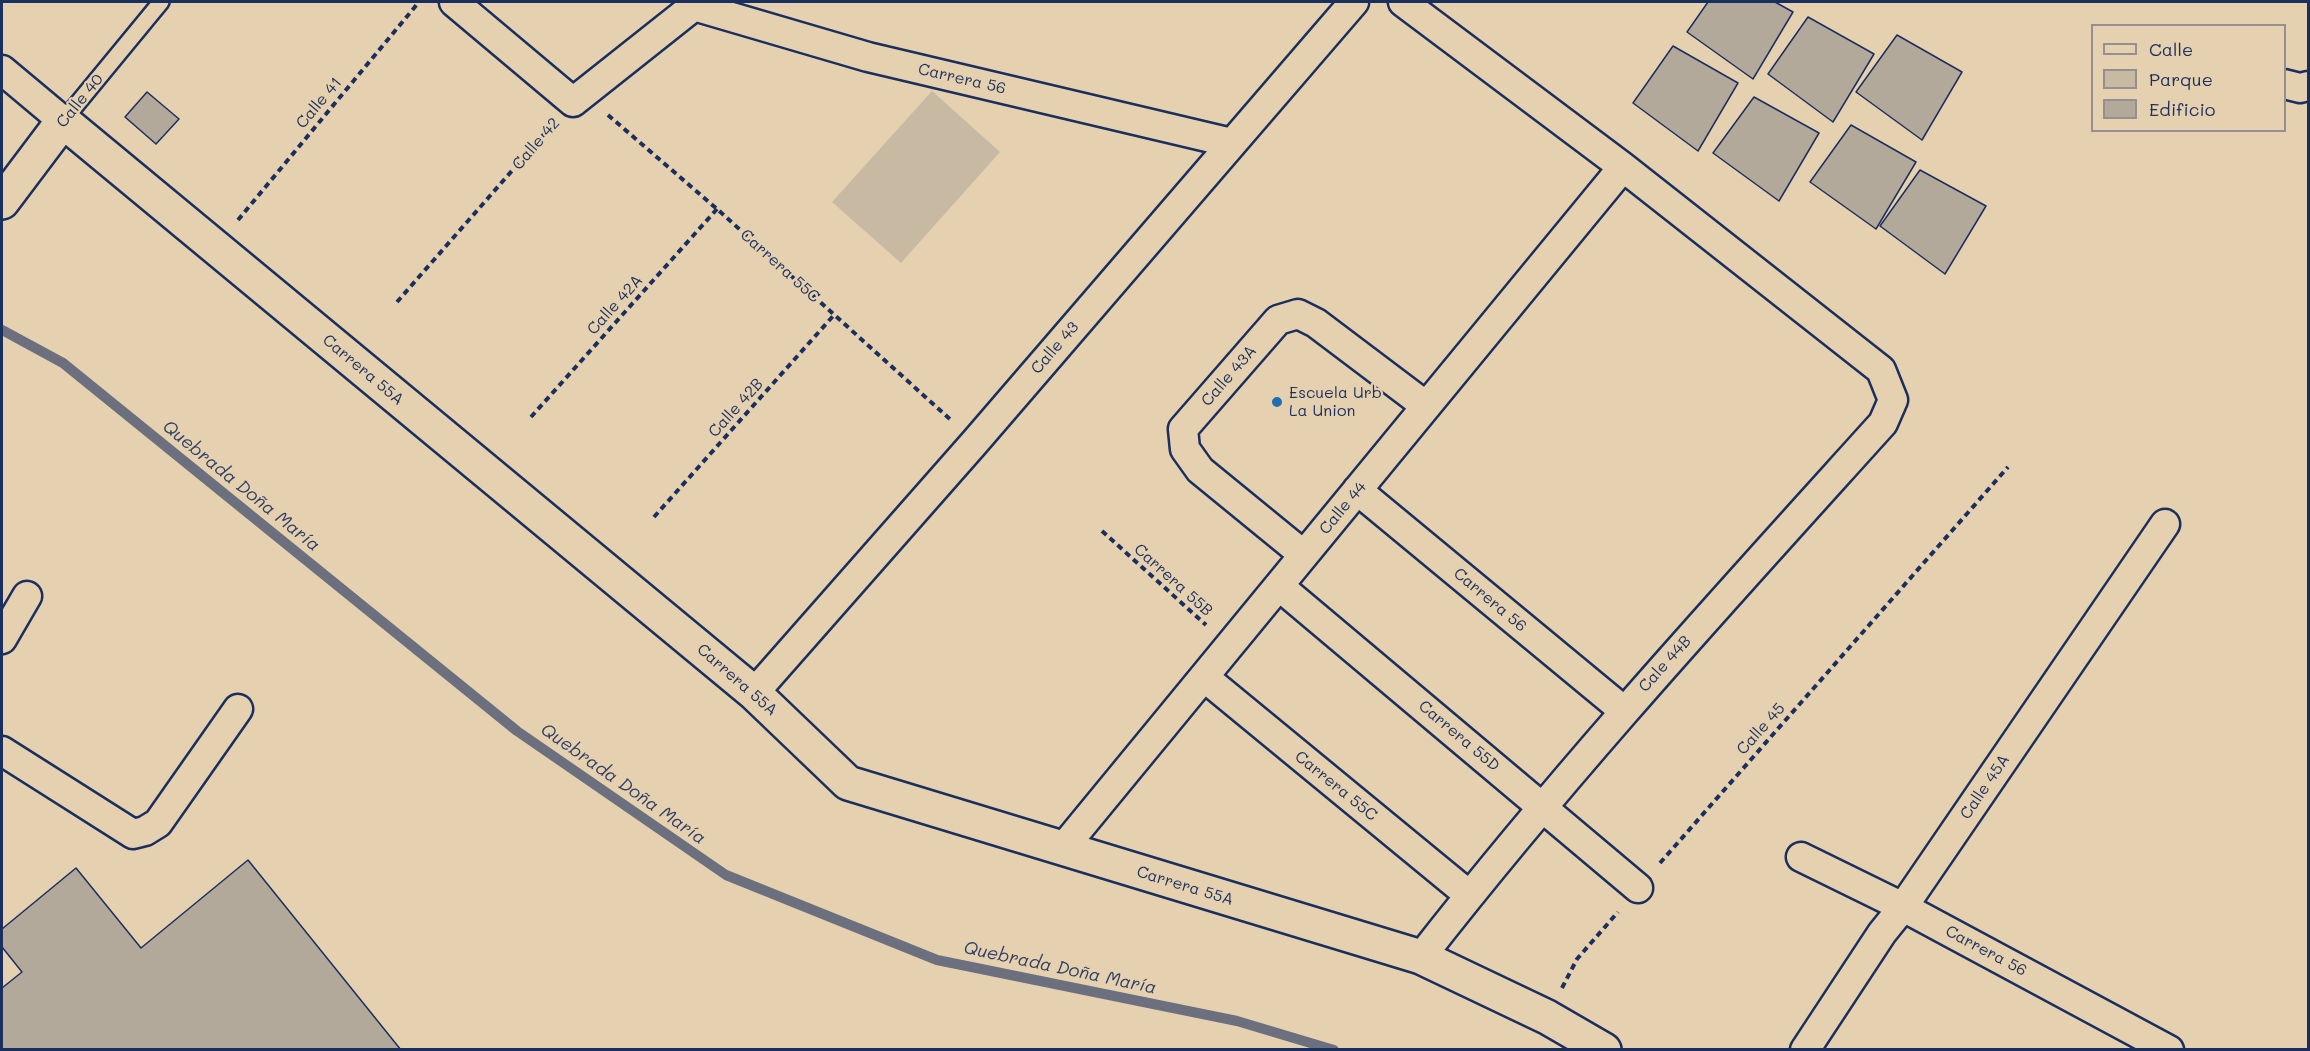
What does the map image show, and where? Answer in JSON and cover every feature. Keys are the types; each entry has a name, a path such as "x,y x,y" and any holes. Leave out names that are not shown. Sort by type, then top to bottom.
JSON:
{"street":[{"path":"454,2 578,98"},
{"path":"1403,2 1623,166"},
{"name":"Calle 43","path":"754,693 975,442 1232,142 1346,3"},
{"name":"Carrera 56","path":"578,98 694,6 868,57 1232,142"},
{"name":"Carrera 55A","path":"2,70 754,693 848,783 1421,957 1547,1017 1604,1050"},
{"path":"2286,84 2300,88 2308,86"},
{"name":"Calle 40","path":"2,202 63,121"},
{"name":"Cale 44B","path":"1421,957 1542,805 1623,710 1883,423 1893,400 1881,370 1623,166"},
{"name":"Calle 44","path":"1063,849 1623,166"},
{"name":"Calle 43A","path":"1304,555 1200,470 1185,449 1184,429 1278,320 1298,314 1316,323 1426,406"},
{"name":"Carrera 56","path":"1357,490 1623,710"},
{"name":"Calle 45A","path":"1805,1050 1882,933 1904,907 2165,524"},
{"name":"Carrera 55D","path":"1279,586 1638,888"},
{"path":"2,639 27,596"},
{"name":"Carrera 55C","path":"1204,677 1469,895"},
{"path":"2,751 133,834 145,831 158,823 238,709"},
{"name":"Carrera 56","path":"1801,857 1904,907 2169,1050"}],"lane":[{"name":"Calle 40","path":"63,121 161,2"}],"path":[{"name":"Calle 41","path":"238,220 419,2"},
{"name":"Carrera 55C","path":"578,98 717,209 975,442"},
{"name":"Calle 42","path":"397,302 578,98"},
{"name":"Calle 42A","path":"531,417 717,209"},
{"name":"Calle 42B","path":"654,517 834,315"},
{"name":"Calle 45","path":"1547,1017 1577,959 2008,467"},
{"name":"Carrera 55B","path":"1102,531 1229,646"}],"green space":[{"path":"932,91 1000,152 901,263 832,202"}],"building":[{"path":"1708,2 1775,2 1793,12 1753,79 1687,32"},
{"path":"1808,17 1874,54 1833,122 1768,74"},
{"path":"1897,35 1962,72 1922,140 1856,92"},
{"path":"1673,46 1738,83 1698,151 1633,103"},
{"path":"147,92 179,119 156,144 125,117"},
{"path":"1754,97 1819,133 1779,201 1713,153"},
{"path":"1851,125 1916,162 1876,229 1810,182"},
{"path":"1920,170 1986,206 1945,274 1880,226"},
{"path":"248,860 401,1050 2,1050 2,988 22,972 2,947 2,929 76,868 141,948"}],"waterway":[{"name":"Quebrada Doña María","path":"2,330 63,363 517,731 726,875 937,960 1237,1021 1334,1050"}],"place":[{"name":"Escuela Urb La Union","path":"1277,402"}]}
